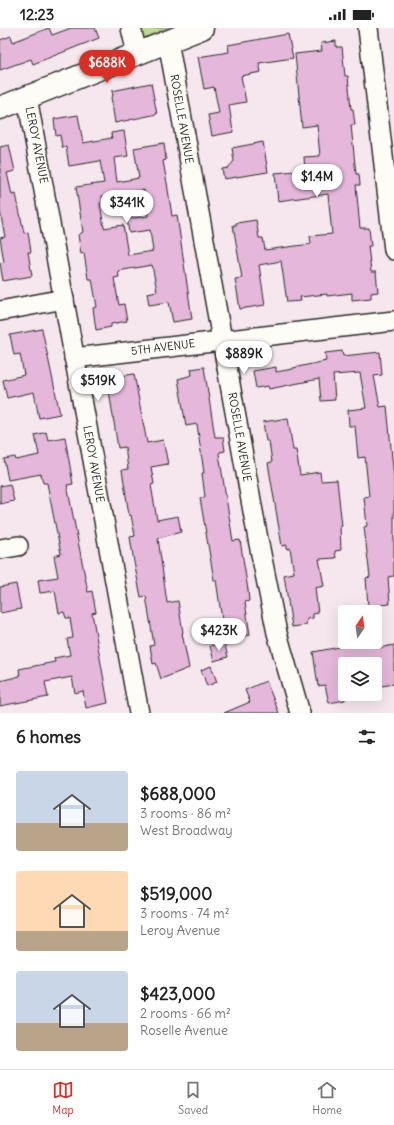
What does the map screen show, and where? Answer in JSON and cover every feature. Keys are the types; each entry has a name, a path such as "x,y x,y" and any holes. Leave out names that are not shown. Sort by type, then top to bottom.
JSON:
{"main road":[{"path":"0,108 202,28"}],"street":[{"path":"131,28 137,54"},
{"path":"368,28 394,250"},
{"name":"ROSELLE AVENUE","path":"168,41 258,539 277,633 300,713"},
{"name":"LEROY AVENUE","path":"27,97 139,713"},
{"path":"0,311 64,299"},
{"name":"5TH AVENUE","path":"74,358 394,321"}],"green space":[{"path":"138,28 178,28 141,42"}],"building":[{"path":"49,28 52,35 71,28 95,28 99,38 33,64 31,59 0,70 0,40 11,36 13,42"},
{"path":"288,34 293,58 259,63 261,72 241,76 246,102 229,105 233,132 212,136 208,115 219,113 214,87 204,89 198,57 229,52 228,45"},
{"path":"336,41 336,47 342,47 345,76 348,76 351,109 353,109 355,125 351,125 356,174 359,174 360,185 356,185 360,228 369,228 371,246 368,246 371,272 376,272 378,292 371,293 371,298 352,300 352,293 327,296 327,294 300,297 301,301 287,302 281,261 259,265 265,305 240,309 235,279 242,278 233,225 236,225 236,223 256,220 259,238 263,238 265,250 311,244 310,236 332,234 328,194 278,201 275,173 305,170 304,157 320,156 317,125 302,127 295,54 322,51 321,43"},
{"path":"151,83 157,114 115,123 111,97 113,96 112,91"},
{"path":"78,115 83,143 112,138 111,133 124,131 128,156 114,158 117,182 139,178 134,148 164,143 166,160 163,161 172,216 177,215 192,319 173,322 169,302 149,305 147,293 157,291 152,265 118,271 119,277 114,278 119,305 124,304 127,321 111,324 111,327 96,330 93,308 97,307 92,279 88,279 84,253 81,254 78,235 83,232 76,187 104,183 100,161 69,166 66,147 62,147 60,135 56,136 54,119","holes":["144,190 148,216 127,219 129,233 150,230 153,251 128,255 123,225 104,228 100,203 103,203 102,196"]},
{"path":"263,142 268,172 224,179 222,169 228,168 234,161 232,148"},
{"path":"9,145 15,171 7,173 12,195 16,194 24,233 28,232 31,252 28,252 32,276 3,281 0,263 4,262 0,238 5,237 0,211 0,147"},
{"path":"42,329 60,414 39,418 34,392 7,398 3,380 24,375 20,354 14,355 10,335"},
{"path":"342,351 343,356 380,352 382,375 374,376 380,407 387,406 394,478 394,576 388,577 390,604 368,605 366,578 370,577 364,527 367,526 364,497 369,496 365,457 358,458 355,426 349,426 348,410 366,408 360,373 333,375 335,400 321,401 319,379 269,389 268,386 256,388 253,371 276,367 276,372 326,361 325,353"},
{"path":"204,367 215,437 223,437 225,451 220,452 219,454 233,541 240,540 249,601 245,602 250,635 223,640 220,620 222,620 216,580 214,580 200,498 205,497 202,473 204,473 197,424 186,426 178,379 192,375 191,369"},
{"path":"134,374 147,443 163,440 168,464 151,467 154,484 151,485 157,520 178,516 181,532 158,538 167,603 178,601 182,633 189,668 161,679 156,663 153,664 150,646 154,645 146,596 141,597 134,562 130,537 135,536 131,515 129,515 122,470 128,469 125,447 118,448 107,378"},
{"path":"288,418 293,450 296,450 300,475 320,472 321,481 337,480 342,526 340,527 341,550 335,551 336,558 319,559 324,586 315,588 318,613 313,614 313,618 307,619 306,625 292,627 284,575 294,573 290,548 287,549 287,545 282,546 268,463 272,462 269,441 266,441 263,422"},
{"path":"46,432 48,440 65,437 73,484 67,485 88,592 92,591 96,612 92,613 108,703 86,708 83,691 75,693 72,677 45,682 48,697 0,706 0,681 20,676 19,669 55,662 54,658 70,655 67,639 73,638 70,618 66,618 64,612 59,613 55,591 40,593 38,580 58,577 54,556 61,554 47,483 43,483 41,474 8,480 4,459 15,457 16,460 39,455 35,435"},
{"path":"10,484 14,501 0,504 0,486"},
{"path":"16,584 21,609 0,613 0,587"},
{"path":"224,642 228,657 214,661 210,646"},
{"path":"394,645 394,684 382,686 382,657 338,657 338,701 340,701 329,703 325,685 318,686 313,652 338,647 338,649 382,649 382,647"},
{"path":"211,666 217,682 207,686 201,670"},
{"path":"266,681 279,713 224,713 250,702 245,690"}]}
